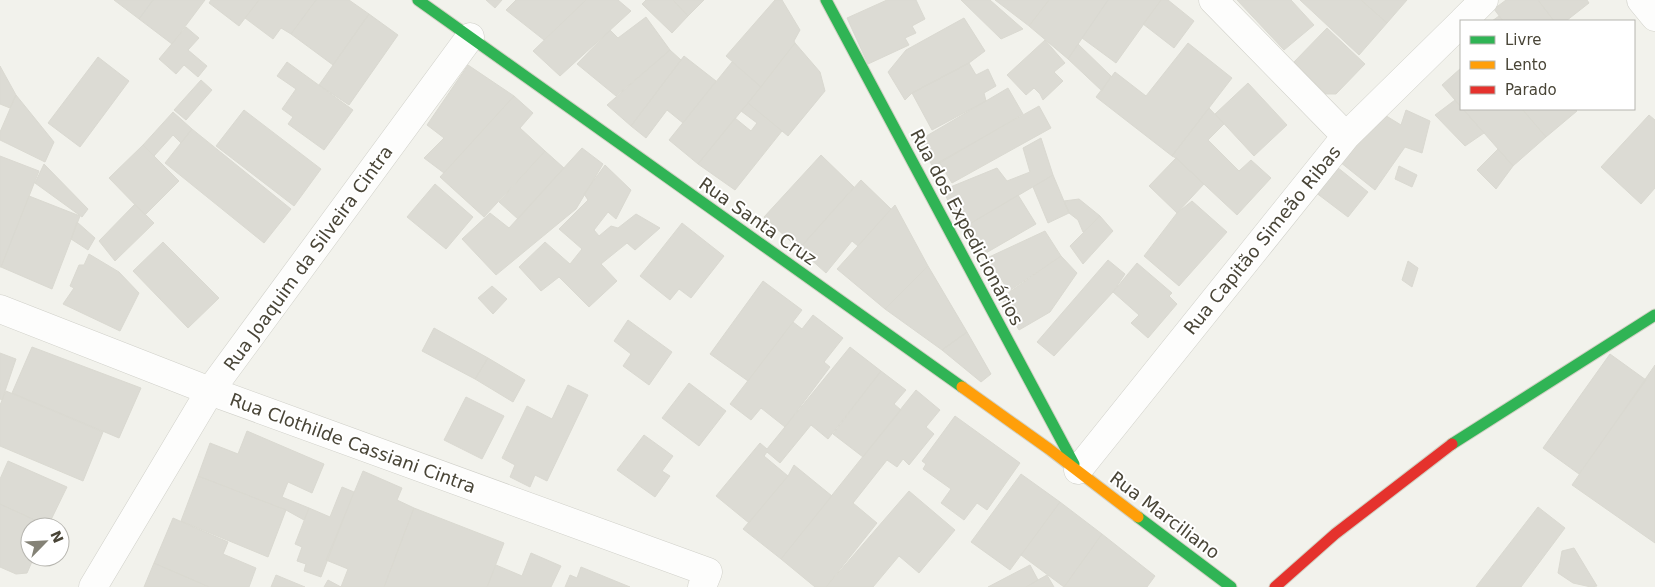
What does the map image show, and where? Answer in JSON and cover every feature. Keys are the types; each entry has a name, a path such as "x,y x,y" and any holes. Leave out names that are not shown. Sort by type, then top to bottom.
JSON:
{"street":[{"name":"Rua Santa Cruz","path":"418,0 1078,470"},
{"name":"Rua dos Expedicionários","path":"826,0 1078,470"},
{"path":"1213,0 1346,136"},
{"name":"Rua Capitão Simeão Ribas","path":"1464,20 1484,0"},
{"path":"1640,0 1655,17"},
{"name":"Rua Capitão Simeão Ribas","path":"1078,470 1346,136 1460,24"},
{"name":"Rua Joaquim da Silveira Cintra","path":"93,587 210,391 470,37"},
{"name":"Rua Clothilde Cassiani Cintra","path":"0,309 705,579"},
{"path":"1274,587 1335,534 1462,436 1655,315"},
{"name":"Rua Marciliano","path":"1078,470 1231,587"}],"building":[{"path":"114,0 153,0 139,19"},
{"path":"153,0 205,0 172,44 139,19"},
{"path":"211,0 259,0 239,26 209,3"},
{"path":"259,0 316,0 291,34 281,28 273,39 245,18"},
{"path":"316,0 349,0 369,14 333,65 291,34"},
{"path":"486,0 502,0 495,8"},
{"path":"516,0 586,0 544,40 506,10"},
{"path":"586,0 618,0 631,11 560,76 533,51"},
{"path":"646,0 673,0 688,16 672,33 642,4"},
{"path":"673,0 704,0 688,16"},
{"path":"775,0 782,0 800,30 794,41 795,43 761,87 726,56"},
{"path":"887,0 916,0 925,19 912,26 916,33 905,38 909,45 868,64 847,18"},
{"path":"961,0 990,0 1023,29 1001,39"},
{"path":"995,0 1049,0 1029,26"},
{"path":"1049,0 1108,0 1068,59 1029,26"},
{"path":"1108,0 1161,0 1116,63 1082,38"},
{"path":"1161,0 1168,0 1194,21 1174,48 1143,24"},
{"path":"1237,0 1291,0 1314,25 1284,50"},
{"path":"1300,0 1361,0 1387,23 1359,55"},
{"path":"1361,0 1407,0 1387,23"},
{"path":"1506,0 1538,0 1553,20 1502,20 1494,9"},
{"path":"1538,0 1587,0 1589,3 1567,20 1553,20"},
{"path":"369,14 398,35 349,105 319,85"},
{"path":"1499,16 1502,20 1493,20"},
{"path":"646,17 670,50 616,96 577,64 610,30 618,38"},
{"path":"964,18 985,51 969,63 912,93 905,100 888,72 906,50"},
{"path":"186,27 199,38 188,50 207,66 198,77 184,65 176,74 159,59"},
{"path":"1327,28 1365,64 1336,94 1326,94 1294,62"},
{"path":"1045,40 1065,63 1054,72 1063,81 1043,100 1034,88 1026,95 1007,75"},
{"path":"795,43 820,72 825,91 788,136 748,103"},
{"path":"1188,43 1232,78 1172,156 1096,97 1115,72 1146,96"},
{"path":"1078,44 1111,76 1102,91 1068,59"},
{"path":"670,50 681,60 631,126 607,105"},
{"path":"684,56 716,81 683,123 667,110 646,138 631,126"},
{"path":"98,57 129,81 80,147 48,123"},
{"path":"287,62 353,110 324,150 288,124 293,117 282,109 296,89 277,76"},
{"path":"732,62 761,87 698,164 669,140"},
{"path":"969,63 976,75 988,69 996,86 984,93 986,101 932,130 912,93"},
{"path":"468,65 514,96 444,173 424,158 444,138 427,125"},
{"path":"0,66 16,95 10,108 0,104"},
{"path":"1460,69 1460,106 1442,85"},
{"path":"201,80 212,90 186,120 174,110"},
{"path":"1248,83 1287,125 1254,156 1215,114"},
{"path":"1008,88 1023,114 933,167 918,141"},
{"path":"16,95 54,142 45,162 0,140 0,132"},
{"path":"514,96 533,113 520,128 545,151 484,217 440,177"},
{"path":"1455,100 1460,106 1460,110 1464,110 1484,133 1465,146 1435,115"},
{"path":"748,103 782,131 735,190 698,164 735,118 751,131 757,123 741,111"},
{"path":"1039,106 1051,128 952,183 939,162"},
{"path":"1209,108 1224,124 1208,140 1239,171 1251,160 1271,178 1237,215 1172,156"},
{"path":"1375,109 1401,125 1406,110 1430,121 1422,153 1405,147 1375,190 1335,158"},
{"path":"244,110 321,169 294,206 216,146"},
{"path":"1464,110 1523,110 1546,137 1513,166"},
{"path":"1523,110 1577,111 1546,137"},
{"path":"173,112 192,129 181,143 173,135 154,156 143,145"},
{"path":"1649,115 1655,120 1655,188 1641,204 1601,167"},
{"path":"192,129 291,209 264,243 165,163"},
{"path":"1041,138 1053,175 961,229 943,190 997,168 1007,181 1030,172 1023,148"},
{"path":"143,145 179,181 145,215 109,178"},
{"path":"582,148 603,164 576,209 496,275 462,239 490,213 509,228"},
{"path":"1498,149 1513,166 1496,189 1477,170"},
{"path":"545,151 564,168 518,219 499,202"},
{"path":"821,155 854,187 799,249 764,217"},
{"path":"0,156 39,171 1,267 0,267"},
{"path":"1176,158 1204,184 1177,213 1149,186"},
{"path":"1332,163 1368,192 1348,217 1311,189"},
{"path":"44,164 88,209 82,217 35,183"},
{"path":"605,165 631,190 616,219 608,212 594,230 599,236 611,226 618,228 636,214 660,228 635,250 627,243 601,264 617,281 589,307 559,277 541,291 519,267 545,242 570,264 582,249 559,229 588,200 584,194"},
{"path":"1399,166 1417,175 1412,187 1395,179"},
{"path":"1053,175 1069,213 1048,223 1033,187"},
{"path":"861,180 891,209 858,246 852,241 826,273 799,249"},
{"path":"435,184 473,217 446,249 407,217"},
{"path":"1018,195 1036,224 979,257 961,229"},
{"path":"29,196 80,216 52,289 1,267"},
{"path":"1079,199 1100,216 1083,232 1078,220 1069,213 1064,201"},
{"path":"1192,201 1227,232 1179,286 1144,256 1177,213"},
{"path":"135,204 154,223 115,261 99,241"},
{"path":"895,205 928,266 885,309 837,269"},
{"path":"1100,216 1113,231 1083,264 1070,246"},
{"path":"77,222 95,238 88,250 71,239"},
{"path":"682,223 724,256 691,298 679,289 670,300 640,276"},
{"path":"1045,231 1061,256 1009,291 987,258"},
{"path":"163,242 219,298 188,328 133,271"},
{"path":"89,254 119,272 139,293 120,331 63,304 74,288 70,286 79,265 84,265"},
{"path":"1061,256 1077,273 1050,312 1019,330 1001,298"},
{"path":"1108,260 1125,274 1113,292 1054,356 1037,342"},
{"path":"1408,261 1418,268 1412,287 1402,280"},
{"path":"1137,263 1172,293 1169,296 1177,304 1148,338 1131,323 1139,315 1113,292"},
{"path":"928,266 967,332 942,350 885,309"},
{"path":"763,281 802,310 748,381 710,354"},
{"path":"492,286 507,299 493,314 478,298"},
{"path":"813,315 843,338 824,362 830,367 785,427 761,408 751,420 730,404 793,322 802,329"},
{"path":"628,320 672,352 649,385 623,366 631,354 614,341"},
{"path":"434,328 488,358 475,379 422,351"},
{"path":"967,332 991,374 981,382 942,350"},
{"path":"32,347 141,388 119,438 12,393"},
{"path":"850,347 881,371 828,439 811,425 780,463 767,452 764,456 788,476 749,523 716,496 760,443 767,449"},
{"path":"0,353 16,359 2,400 0,399"},
{"path":"1610,354 1646,380 1579,474 1543,448"},
{"path":"488,358 525,380 513,402 475,379"},
{"path":"1655,365 1655,543 1572,485"},
{"path":"881,371 906,390 894,404 901,410 863,457 833,434"},
{"path":"689,383 726,411 699,446 662,418"},
{"path":"568,385 588,395 547,481 535,475 530,487 510,477 515,465 502,458 527,406 552,419"},
{"path":"916,390 940,410 926,427 934,434 909,465 903,459 897,467 887,460 853,503 877,523 826,587 815,587 781,559"},
{"path":"6,391 103,432 83,481 0,446 0,405"},
{"path":"466,397 504,416 482,459 444,440"},
{"path":"955,416 1020,463 987,510 977,503 964,520 941,503 951,489 923,469 926,464 922,461"},
{"path":"247,431 324,464 312,493 288,482 282,497 309,508 304,520 286,510 198,476 210,443 238,454"},
{"path":"644,435 673,456 662,471 670,476 655,497 617,470"},
{"path":"8,461 67,487 52,517 28,517 0,504 0,479"},
{"path":"794,465 832,496 781,559 743,529 788,476"},
{"path":"363,471 402,488 397,500 414,508 384,587 341,587 348,569 326,560"},
{"path":"1021,474 1060,502 1010,570 971,542"},
{"path":"198,476 286,510 268,557 181,521"},
{"path":"342,487 354,492 321,577 304,571 306,564 297,561 302,547 295,544 309,508 330,517"},
{"path":"909,491 955,530 919,573 899,556 873,587 826,587"},
{"path":"1060,502 1102,534 1064,587 1021,555"},
{"path":"0,504 28,517 20,517 20,567 30,567 27,573 16,574 0,567"},
{"path":"1538,507 1565,528 1521,587 1476,587"},
{"path":"414,508 504,543 487,587 384,587"},
{"path":"173,518 228,542 223,554 256,568 249,587 209,587 154,563"},
{"path":"1102,534 1155,576 1147,587 1064,587"},
{"path":"1574,548 1597,586 1591,587 1573,583 1558,573 1562,551"},
{"path":"531,553 561,566 551,587 487,587 496,565 522,576"},
{"path":"154,563 209,587 144,587"},
{"path":"1030,565 1038,580 1026,587 988,587"},
{"path":"581,567 630,587 565,587 570,575 577,578"},
{"path":"276,575 305,587 271,587"},
{"path":"1047,575 1054,587 1026,587 1038,580"},
{"path":"328,580 341,587 324,587"}],"traffic: fast":[{"path":"418,0 962,387"},
{"path":"826,0 1074,464"},
{"path":"1452,444 1655,315"},
{"path":"1138,517 1231,587"}],"traffic: slow":[{"path":"962,387 1049,449 1138,517"}],"traffic: jam":[{"path":"1275,587 1335,534 1452,444"}]}
